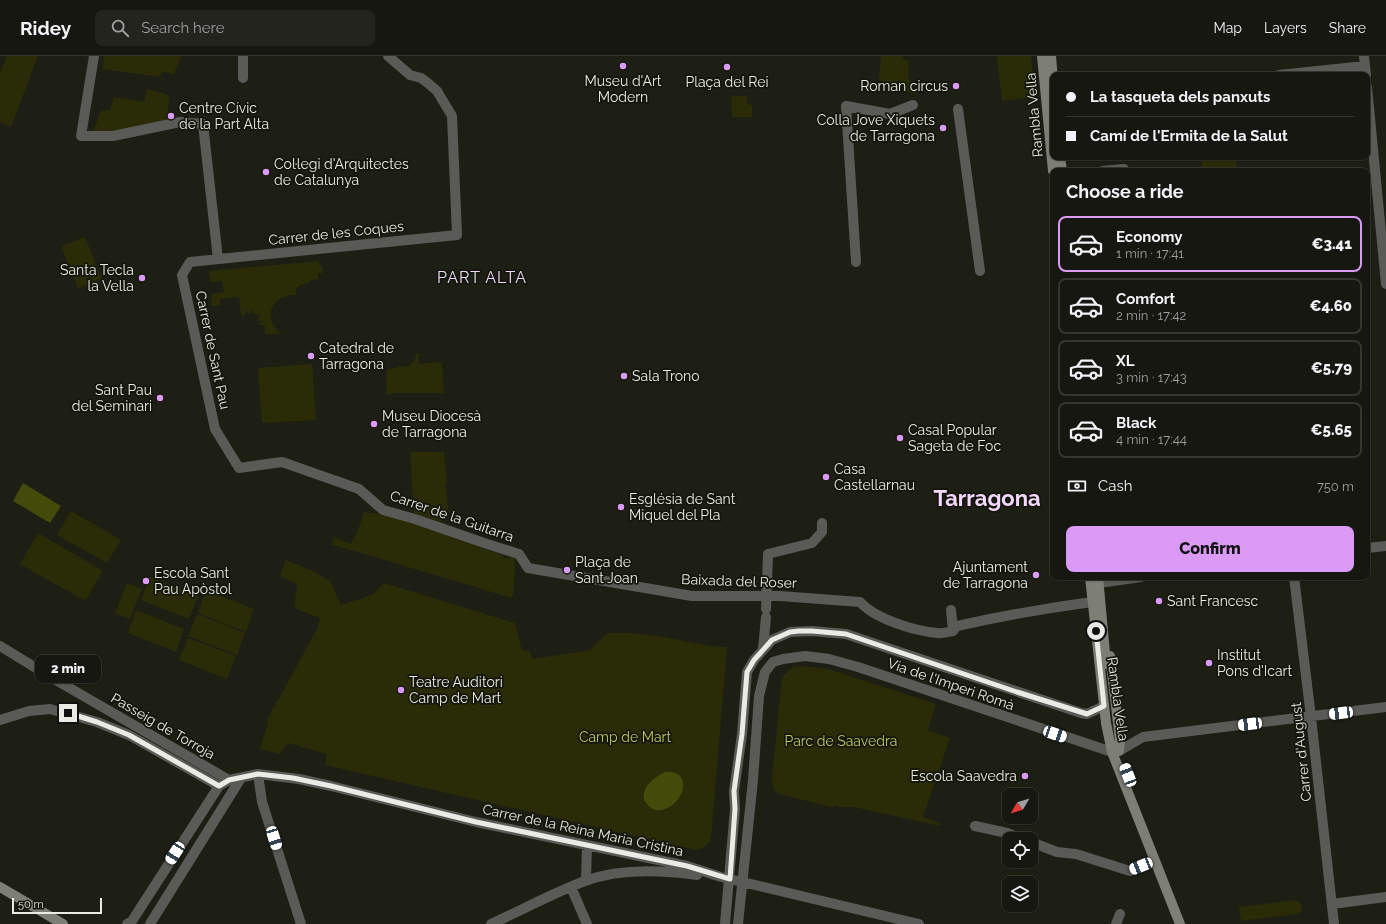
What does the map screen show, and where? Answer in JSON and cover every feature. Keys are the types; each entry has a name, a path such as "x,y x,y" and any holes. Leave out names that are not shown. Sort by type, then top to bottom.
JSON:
{"main road":[{"name":"Rambla Vella","path":"1042,56 1050,140"},
{"name":"Rambla Vella","path":"1051,56 1052,72"},
{"name":"Rambla Vella","path":"1090,580 1104,706 1115,752"},
{"name":"Rambla Vella","path":"1099,580 1116,745 1115,752"},
{"path":"1099,580 1105,603 1111,674 1120,740 1115,752 1180,924"},
{"path":"1115,752 1186,924"},
{"path":"0,888 65,924"}],"street":[{"path":"94,56 81,136 113,136 180,122 203,124 218,259"},
{"path":"243,56 243,78"},
{"name":"Carrer de les Coques","path":"218,259 457,235 452,116 437,91 421,78 410,74 388,56"},
{"path":"1307,72 1365,66"},
{"path":"856,262 846,106 890,114 913,105"},
{"path":"958,109 980,271"},
{"path":"1370,115 1384,240 1386,284"},
{"name":"Carrer de Sant Pau","path":"218,259 190,262 182,275 215,430 239,468"},
{"name":"Carrer de la Guitarra","path":"239,468 282,462 359,489 383,510 415,519 484,544 519,554 528,568 619,583"},
{"path":"763,649 768,554 812,542 822,532 822,523"},
{"path":"1370,548 1386,546"},
{"path":"953,632 957,626 974,622 1031,611 1092,602 1099,580"},
{"name":"Carrer d'August","path":"1294,580 1334,924"},
{"name":"Baixada del Roser","path":"619,583 692,596 766,595 860,602 864,607 897,624 938,634 953,632"},
{"path":"951,610 953,632"},
{"name":"Via de l'Imperi Romà","path":"725,924 725,878 735,809 734,791 742,734 747,672 754,660 772,640 790,632 812,631 846,634 1087,714 1104,706"},
{"name":"Passeig de Torroja","path":"0,646 229,780"},
{"name":"Via de l'Imperi Romà","path":"742,882 753,780 759,696 765,672 772,662 805,656 829,659 1115,752"},
{"path":"1115,752 1142,738 1386,707"},
{"path":"0,720 29,712 50,709 97,722 129,735 219,786"},
{"path":"258,774 262,802 301,924"},
{"name":"Carrer de la Reina Maria Cristina","path":"229,780 258,774 293,778 325,784 476,822 687,866 725,878 919,924"},
{"path":"150,924 241,778"},
{"path":"127,924 132,921 219,786 229,780"},
{"path":"975,826 1002,832"},
{"path":"586,880 587,845"},
{"path":"1038,845 1057,852 1076,854 1130,871 1155,861"},
{"path":"491,924 586,880 613,874 640,871 670,871 725,878"},
{"path":"738,924 742,882"},
{"path":"571,887 587,924"},
{"path":"1332,904 1386,897"},
{"path":"1116,924 1120,914"}],"green space":[{"path":"7,56 38,56 11,127 0,122 0,73"},
{"path":"104,56 181,56 174,74 162,72 160,77 103,69"},
{"path":"881,56 902,56 904,60 909,61 908,76 916,95 879,81"},
{"path":"997,56 1031,56 1034,97 1002,101"},
{"path":"147,89 169,95 167,120 112,133 93,131 101,111 110,110 114,97 144,102"},
{"path":"731,96 747,96 747,104 752,105 752,117 732,117"},
{"path":"1201,160 1236,160 1237,168 1203,168"},
{"path":"85,237 102,279 78,288 61,246"},
{"path":"319,261 319,266 322,266 323,273 318,273 318,279 311,280 309,283 300,285 296,289 296,295 282,297 271,309 271,319 282,334 265,334 265,325 260,325 262,320 259,321 258,317 260,315 254,314 254,311 252,310 252,313 245,311 246,314 243,316 241,315 239,297 220,299 220,305 212,306 211,294 224,292 222,281 211,282 209,271"},
{"path":"416,353 420,355 418,357 419,364 442,362 444,393 393,393 388,396 386,372 389,369 396,368 399,365 401,367 409,366 415,359"},
{"path":"312,364 316,420 262,423 258,368"},
{"path":"410,452 444,452 447,482 445,483 449,514 445,513 441,522 414,513"},
{"path":"71,511 121,540 107,563 57,535"},
{"path":"364,512 400,519 504,555 503,558 509,559 510,556 515,557 514,589 512,598 332,545 334,537 351,544 358,530"},
{"path":"38,533 103,571 85,601 20,564"},
{"name":"Camp de Mart","path":"286,560 311,570 330,581 341,605 372,595 384,583 515,623 522,651 529,650 533,659 590,650 604,636 610,633 630,633 658,636 710,646 727,647 711,838 707,845 696,850 325,765 327,754 288,743 280,754 260,749 268,722 267,720 317,629 320,618 294,608 297,584 280,576"},
{"path":"150,577 198,596 189,619 141,600"},
{"path":"127,583 142,589 130,619 115,613"},
{"path":"206,590 254,609 246,632 198,613"},
{"path":"136,610 184,629 176,652 128,633"},
{"path":"197,614 245,633 237,655 188,636"},
{"path":"188,638 236,656 227,679 179,660"},
{"name":"Parc de Saavedra","path":"801,666 828,669 936,704 928,730 950,738 923,817 940,823 940,826 854,807 839,807 837,805 832,807 779,794 775,791 772,778 782,677 793,667"},
{"path":"1296,900 1302,907 1298,914 1241,921 1239,907"}],"shaded area":[{"path":"23,483 61,506 50,523 13,501"},
{"path":"665,772 675,773 680,777 683,783 682,790 674,804 667,808 655,810 647,804 644,799 645,789 656,777"}],"place":[{"name":"Museu d'Art Modern","path":"623,66"},
{"name":"Plaça del Rei","path":"727,67"},
{"name":"Roman circus","path":"956,86"},
{"name":"Centre Cívic de la Part Alta","path":"171,116"},
{"name":"Colla Jove Xiquets de Tarragona","path":"943,128"},
{"name":"Col·legi d'Arquitectes de Catalunya","path":"266,172"},
{"name":"Santa Tecla la Vella","path":"142,278"},
{"name":"Catedral de Tarragona","path":"311,356"},
{"name":"Sala Trono","path":"624,376"},
{"name":"Sant Pau del Seminari","path":"160,398"},
{"name":"Museu Diocesà de Tarragona","path":"374,424"},
{"name":"Casal Popular Sageta de Foc","path":"900,438"},
{"name":"Casa Castellarnau","path":"826,477"},
{"name":"Església de Sant Miquel del Pla","path":"621,507"},
{"name":"Plaça de Sant Joan","path":"567,570"},
{"name":"Ajuntament de Tarragona","path":"1036,575"},
{"name":"Escola Sant Pau Apòstol","path":"146,581"},
{"name":"Sant Francesc","path":"1159,601"},
{"name":"Institut Pons d'Icart","path":"1209,663"},
{"name":"Teatre Auditori Camp de Mart","path":"401,690"},
{"name":"Escola Saavedra","path":"1025,776"}],"district":[{"name":"PART ALTA","path":"482,277"},
{"name":"Tarragona","path":"987,498"}],"route":[{"path":"68,713 97,722 129,735 219,786 229,780 258,774 293,778 476,822 687,866 709,874 730,879 735,809 734,791 742,734 747,672 754,660 772,640 790,632 799,631 846,634 1087,714 1104,706 1096,631"}]}
